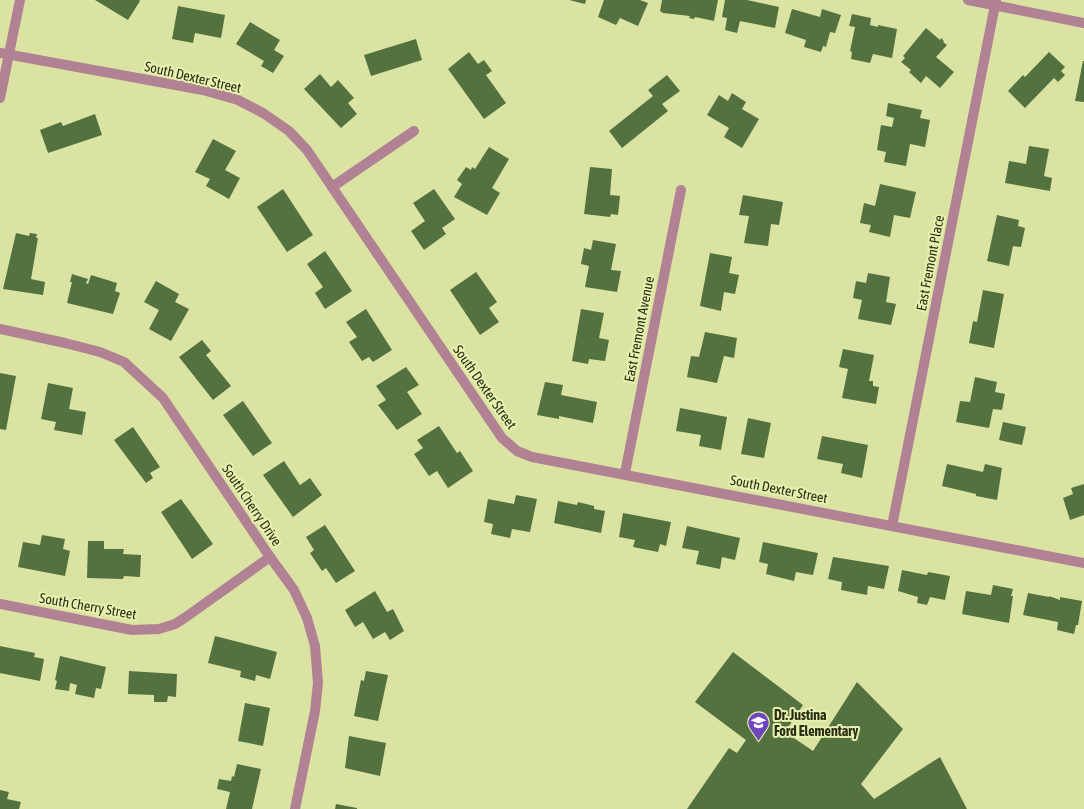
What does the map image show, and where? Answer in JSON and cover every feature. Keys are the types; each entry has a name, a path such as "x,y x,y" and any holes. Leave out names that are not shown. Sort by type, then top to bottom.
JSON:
{"street":[{"path":"0,98 4,54 20,0"},
{"path":"968,0 995,3 1084,23"},
{"name":"East Fremont Place","path":"892,526 995,3"},
{"name":"South Dexter Street","path":"4,54 203,90 238,100 263,113 289,131 307,150 502,438 517,451 532,457 625,473 1084,563"},
{"path":"332,187 414,131"},
{"name":"East Fremont Avenue","path":"625,473 681,190"},
{"name":"South Cherry Drive","path":"0,329 100,352 124,362 138,374 163,398 270,557 294,590 307,618 315,646 318,683 316,704 295,809"},
{"name":"South Cherry Street","path":"0,604 132,630 159,629 175,624 186,617 270,557"}],"building":[{"path":"95,0 139,0 140,1 128,20"},
{"path":"569,0 586,0 585,4"},
{"path":"604,0 640,0 648,3 638,26 620,18 616,25 598,17"},
{"path":"662,0 718,0 714,21 695,17 694,19 689,18 690,16 663,13 660,11"},
{"path":"725,0 747,0 779,7 775,28 740,21 737,33 725,30 727,18 722,17"},
{"path":"178,6 225,15 221,38 195,33 193,43 172,39"},
{"path":"792,9 820,17 822,9 841,15 835,33 830,32 826,47 823,46 821,52 804,47 806,40 785,33"},
{"path":"852,14 871,18 870,25 897,29 892,58 873,54 870,63 851,59 852,52 850,51 855,27 849,26"},
{"path":"250,22 280,40 274,50 284,56 273,73 261,66 264,61 236,44"},
{"path":"926,28 940,40 941,38 947,45 936,57 954,72 940,88 926,76 921,83 909,72 911,70 901,62 905,58 903,56"},
{"path":"416,39 422,60 371,76 364,55"},
{"path":"469,52 478,64 484,60 492,71 486,75 506,103 484,119 448,69"},
{"path":"1049,52 1065,67 1061,71 1065,75 1058,82 1054,78 1025,108 1008,91 1023,75 1025,77"},
{"path":"1084,61 1084,102 1075,101"},
{"path":"320,74 331,87 338,80 354,98 348,103 357,114 341,128 304,89"},
{"path":"667,75 680,91 662,104 668,111 622,148 609,131 653,96 648,90"},
{"path":"732,93 746,102 742,109 759,119 742,148 724,137 729,128 707,115 719,95 728,101"},
{"path":"888,103 922,110 920,118 930,120 925,147 910,144 906,166 884,162 886,152 877,150 881,125 892,127 894,118 886,116"},
{"path":"95,114 102,135 48,153 40,130 61,122 63,126"},
{"path":"213,139 236,151 225,170 240,178 229,199 206,186 210,179 195,172"},
{"path":"1029,146 1049,149 1044,176 1052,178 1050,191 1005,183 1009,161 1026,164"},
{"path":"489,147 509,159 492,188 500,193 487,215 454,197 462,184 457,180 466,167 471,170 472,167 475,169"},
{"path":"590,167 612,169 610,195 620,196 618,215 611,214 610,217 584,214"},
{"path":"880,184 916,192 910,218 894,215 890,237 869,232 871,225 860,223 864,203 875,206"},
{"path":"283,189 313,235 287,252 257,207"},
{"path":"434,189 455,219 442,228 446,234 424,250 411,231 425,221 413,203"},
{"path":"743,195 783,202 779,225 771,224 768,246 744,243 749,216 739,215"},
{"path":"997,215 1019,220 1018,226 1025,228 1021,247 1013,246 1009,266 987,261"},
{"path":"16,233 29,236 30,233 37,234 36,238 38,238 31,279 45,282 43,295 3,289"},
{"path":"593,240 616,244 611,270 621,271 617,292 585,287 589,266 581,264 584,248 591,250"},
{"path":"325,251 352,291 325,309 315,293 323,287 307,264"},
{"path":"710,253 732,257 729,273 739,275 735,294 724,292 721,311 700,306"},
{"path":"476,272 497,302 489,308 499,322 480,335 450,290"},
{"path":"868,273 890,277 886,302 896,304 891,325 858,319 862,300 853,298 856,281 866,283"},
{"path":"72,274 88,279 86,283 88,284 91,275 117,283 115,291 120,293 113,314 67,303 72,282 70,282"},
{"path":"156,281 179,294 175,302 189,309 171,341 149,329 159,310 144,302"},
{"path":"983,290 1004,294 994,348 969,343 973,321 977,322"},
{"path":"366,309 392,350 373,362 369,357 362,361 349,342 357,337 346,322"},
{"path":"581,309 604,313 599,338 609,340 605,361 589,359 588,364 572,361"},
{"path":"705,332 737,338 734,358 724,356 717,383 687,377 691,356 699,357"},
{"path":"202,340 211,351 206,355 231,386 213,400 179,357"},
{"path":"843,349 874,355 869,381 873,381 873,386 879,387 876,404 842,398 848,369 839,367"},
{"path":"406,367 419,385 407,392 422,414 397,430 378,405 386,400 376,386"},
{"path":"0,373 16,376 6,430 0,429"},
{"path":"975,377 997,382 995,392 1005,394 1002,410 993,409 989,428 956,422 960,401 970,402"},
{"path":"545,382 563,385 561,395 597,402 593,423 559,416 559,419 537,415"},
{"path":"48,383 73,388 69,409 86,412 82,435 54,430 56,422 41,419"},
{"path":"243,401 272,443 253,456 223,415"},
{"path":"680,408 727,417 721,450 699,446 701,435 676,431"},
{"path":"748,418 771,423 764,458 741,454"},
{"path":"1003,422 1026,427 1022,445 999,440"},
{"path":"439,426 457,453 460,451 473,471 448,488 437,471 429,476 414,454 423,448 417,440"},
{"path":"133,427 160,467 150,473 153,478 146,483 114,440"},
{"path":"822,436 868,445 862,478 841,473 843,464 817,459"},
{"path":"284,461 300,485 310,478 322,495 293,517 263,475"},
{"path":"947,464 983,472 985,464 1002,468 997,500 976,496 976,494 942,486"},
{"path":"1084,484 1084,515 1070,520 1063,498 1073,494 1071,488"},
{"path":"516,495 537,499 530,532 512,529 510,538 491,534 493,524 484,522 488,499 514,504"},
{"path":"181,499 213,544 192,559 161,512"},
{"path":"558,501 577,505 578,502 594,506 594,509 605,511 601,533 554,523"},
{"path":"623,513 671,522 666,546 660,544 658,552 633,547 635,540 619,537"},
{"path":"325,525 355,571 336,583 326,568 322,571 310,553 314,550 306,537"},
{"path":"687,526 740,538 735,560 722,557 720,569 696,564 699,551 682,548"},
{"path":"42,535 65,539 63,549 70,551 65,576 18,567 23,542 40,545"},
{"path":"88,541 104,541 104,549 124,549 123,554 141,555 140,577 124,576 123,579 87,578"},
{"path":"763,542 818,553 813,575 796,572 794,581 766,574 768,564 759,562"},
{"path":"833,557 889,566 884,589 868,586 867,595 841,590 842,582 828,579"},
{"path":"902,570 927,575 928,572 950,576 945,600 930,597 927,605 917,603 918,597 898,591"},
{"path":"993,585 1013,589 1009,623 962,614 966,591 991,595"},
{"path":"375,591 387,612 393,609 404,631 390,640 385,632 373,639 363,622 355,627 345,610"},
{"path":"1028,593 1049,596 1060,600 1060,597 1082,601 1078,625 1076,625 1074,634 1057,630 1058,622 1023,615"},
{"path":"215,636 277,652 270,679 256,675 255,681 240,677 241,671 208,663"},
{"path":"0,646 35,653 34,657 44,659 40,681 0,673"},
{"path":"733,652 803,705 785,732 813,751 857,682 903,729 861,784 874,799 940,757 967,809 687,809 729,748 737,753 746,740 695,702"},
{"path":"60,656 106,667 101,689 96,688 94,698 75,694 77,685 70,683 69,691 55,689 57,681 55,680"},
{"path":"129,671 177,674 176,697 168,696 167,702 154,702 154,695 128,694"},
{"path":"366,671 388,675 378,721 354,716 361,680 364,681"},
{"path":"245,703 270,708 263,746 238,741"},
{"path":"349,736 386,743 380,776 345,768"},
{"path":"237,764 261,769 252,809 226,809 230,792 217,789 219,779 231,781 232,776 234,777"},
{"path":"0,790 9,792 7,799 21,802 19,809 0,809"},
{"path":"336,804 357,808 357,809 335,809"}],"place":[{"name":"Dr. Justina Ford Elementary","path":"759,742"}]}
